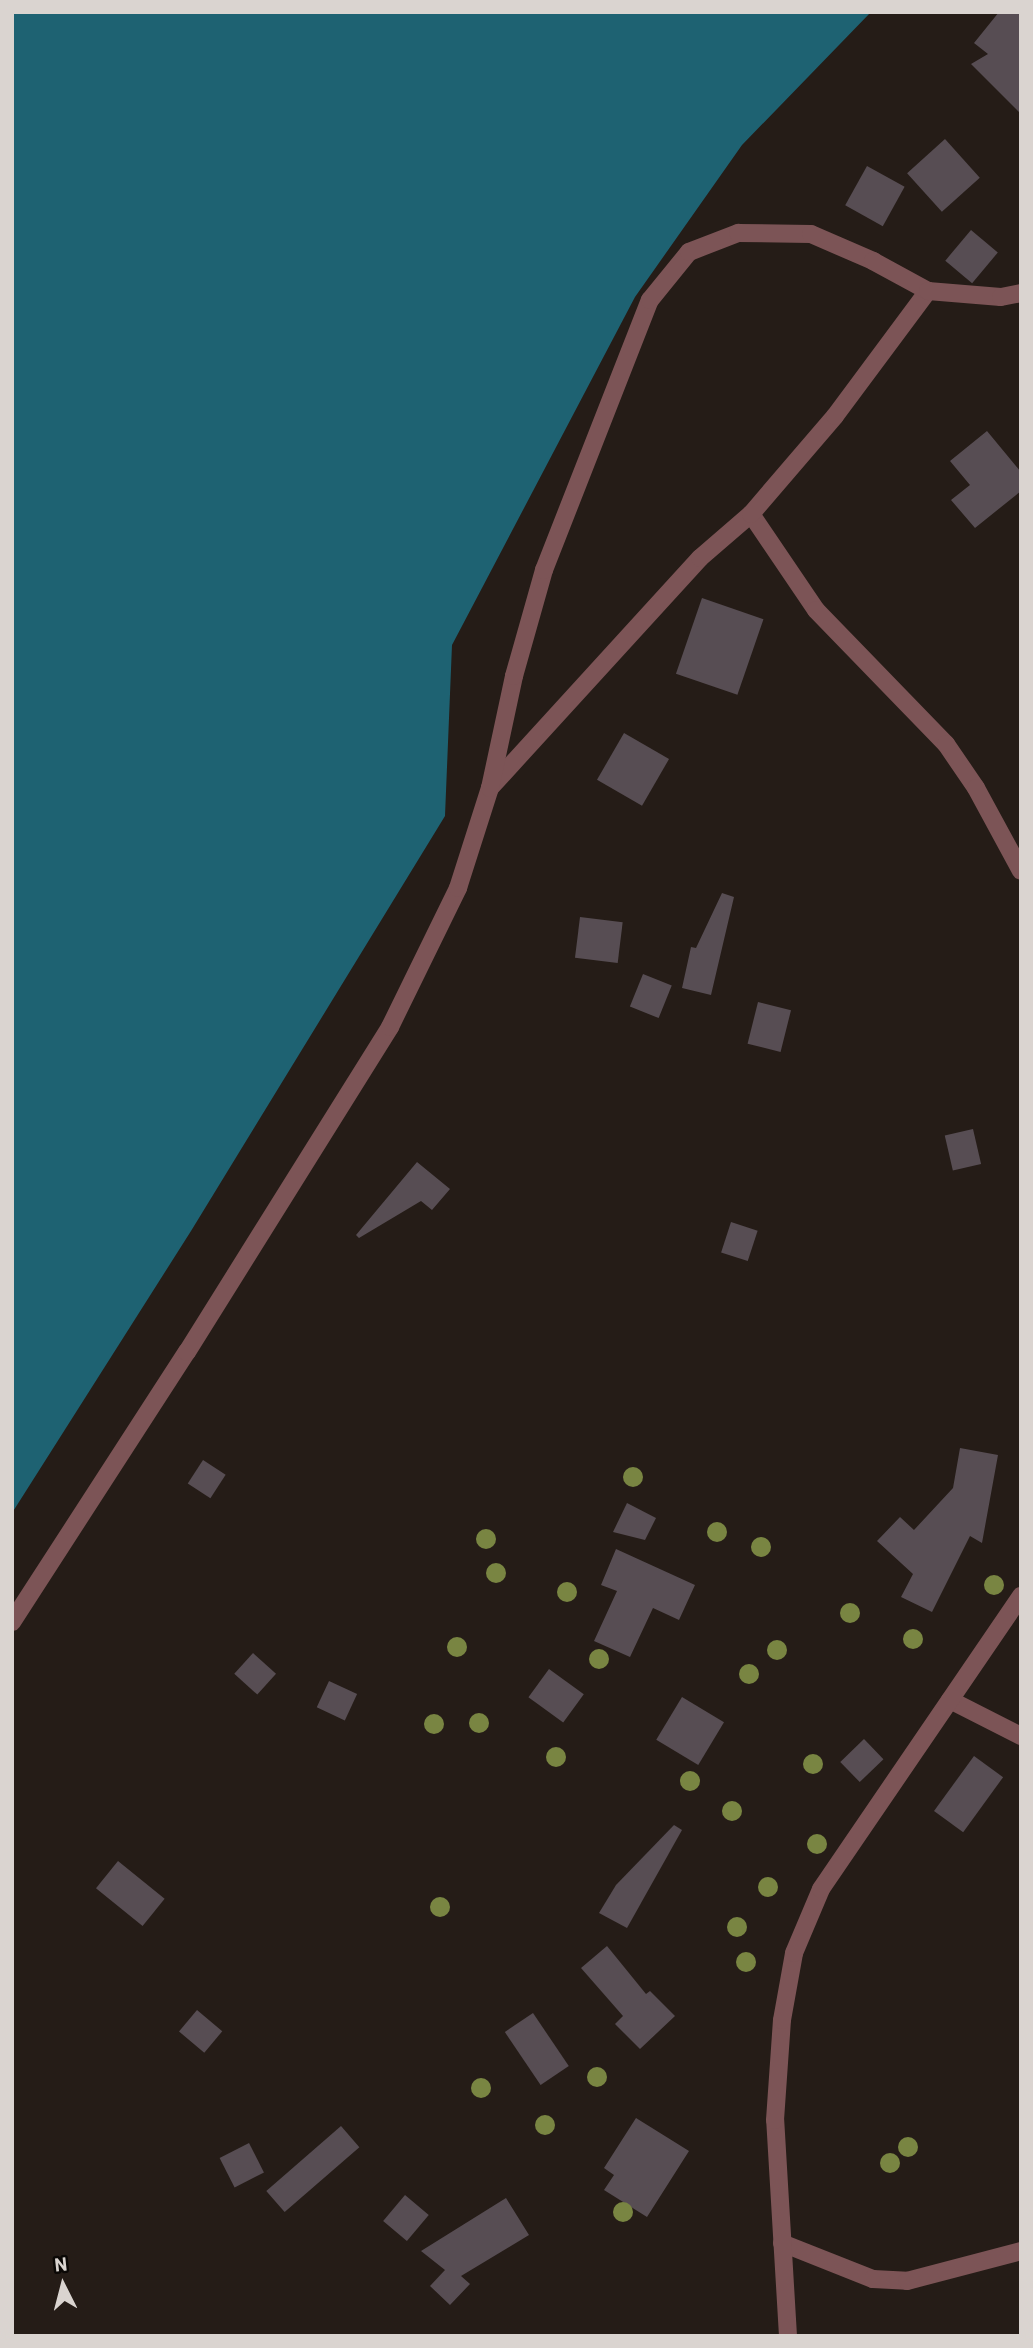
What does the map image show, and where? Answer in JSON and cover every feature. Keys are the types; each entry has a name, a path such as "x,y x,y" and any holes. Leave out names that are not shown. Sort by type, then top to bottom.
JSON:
{"street":[{"path":"12,1622 187,1352 390,1027 458,888 490,788 514,676 544,570 650,300 689,251 738,233 811,234 873,261 928,291 1001,297 1021,293"},
{"path":"490,788 701,558 751,514 835,416 928,291"},
{"path":"751,514 816,610 946,744 976,788 1021,871"},
{"path":"788,2336 775,2120 782,2020 794,1952 821,1889 1021,1596"},
{"path":"950,1700 1021,1736"},
{"path":"782,2243 873,2279 907,2281 1021,2251"}],"water":[{"path":"12,12 871,12 742,145 635,297 452,645 445,816 191,1231 12,1513"}],"building":[{"path":"999,12 1021,12 1021,114 971,64 988,54 974,43"},
{"path":"945,139 980,178 942,212 907,173"},
{"path":"867,166 905,187 883,226 845,205"},
{"path":"971,230 998,252 972,283 945,261"},
{"path":"987,431 1021,472 1021,491 975,528 951,500 970,485 950,461"},
{"path":"702,598 763,619 737,695 676,674"},
{"path":"624,733 669,759 642,806 597,780"},
{"path":"722,893 734,897 711,995 682,988 691,947 696,948"},
{"path":"580,917 623,922 618,963 575,958"},
{"path":"643,974 672,986 659,1018 630,1006"},
{"path":"758,1002 791,1010 781,1052 748,1044"},
{"path":"973,1129 981,1164 953,1171 945,1136"},
{"path":"417,1162 450,1189 432,1210 421,1201 359,1238 356,1235"},
{"path":"731,1222 758,1231 748,1261 721,1252"},
{"path":"960,1448 998,1455 982,1543 970,1536 932,1612 901,1597 913,1574 877,1541 900,1517 914,1530 953,1488"},
{"path":"203,1460 226,1475 210,1498 188,1483"},
{"path":"627,1503 656,1518 645,1540 613,1532"},
{"path":"616,1549 695,1585 679,1620 653,1608 630,1657 594,1641 617,1591 601,1585"},
{"path":"253,1653 276,1674 257,1695 234,1674"},
{"path":"549,1669 584,1694 563,1723 528,1697"},
{"path":"329,1681 357,1694 345,1720 317,1707"},
{"path":"682,1697 724,1722 698,1765 656,1740"},
{"path":"864,1739 883,1759 860,1782 840,1762"},
{"path":"974,1756 1003,1777 963,1832 934,1811"},
{"path":"674,1825 682,1830 627,1928 599,1913 616,1885"},
{"path":"118,1861 165,1899 143,1926 96,1888"},
{"path":"607,1946 646,1994 650,1991 675,2016 640,2049 615,2024 623,2016 581,1968"},
{"path":"197,2010 222,2031 204,2053 179,2031"},
{"path":"533,2013 569,2066 541,2085 505,2032"},
{"path":"636,2118 689,2151 647,2217 604,2190 614,2175 604,2168"},
{"path":"341,2126 359,2147 285,2212 266,2191"},
{"path":"249,2143 264,2172 235,2187 220,2158"},
{"path":"405,2195 429,2215 407,2241 383,2221"},
{"path":"506,2198 529,2235 461,2276 470,2284 450,2305 430,2286 445,2270 421,2251"}]}
